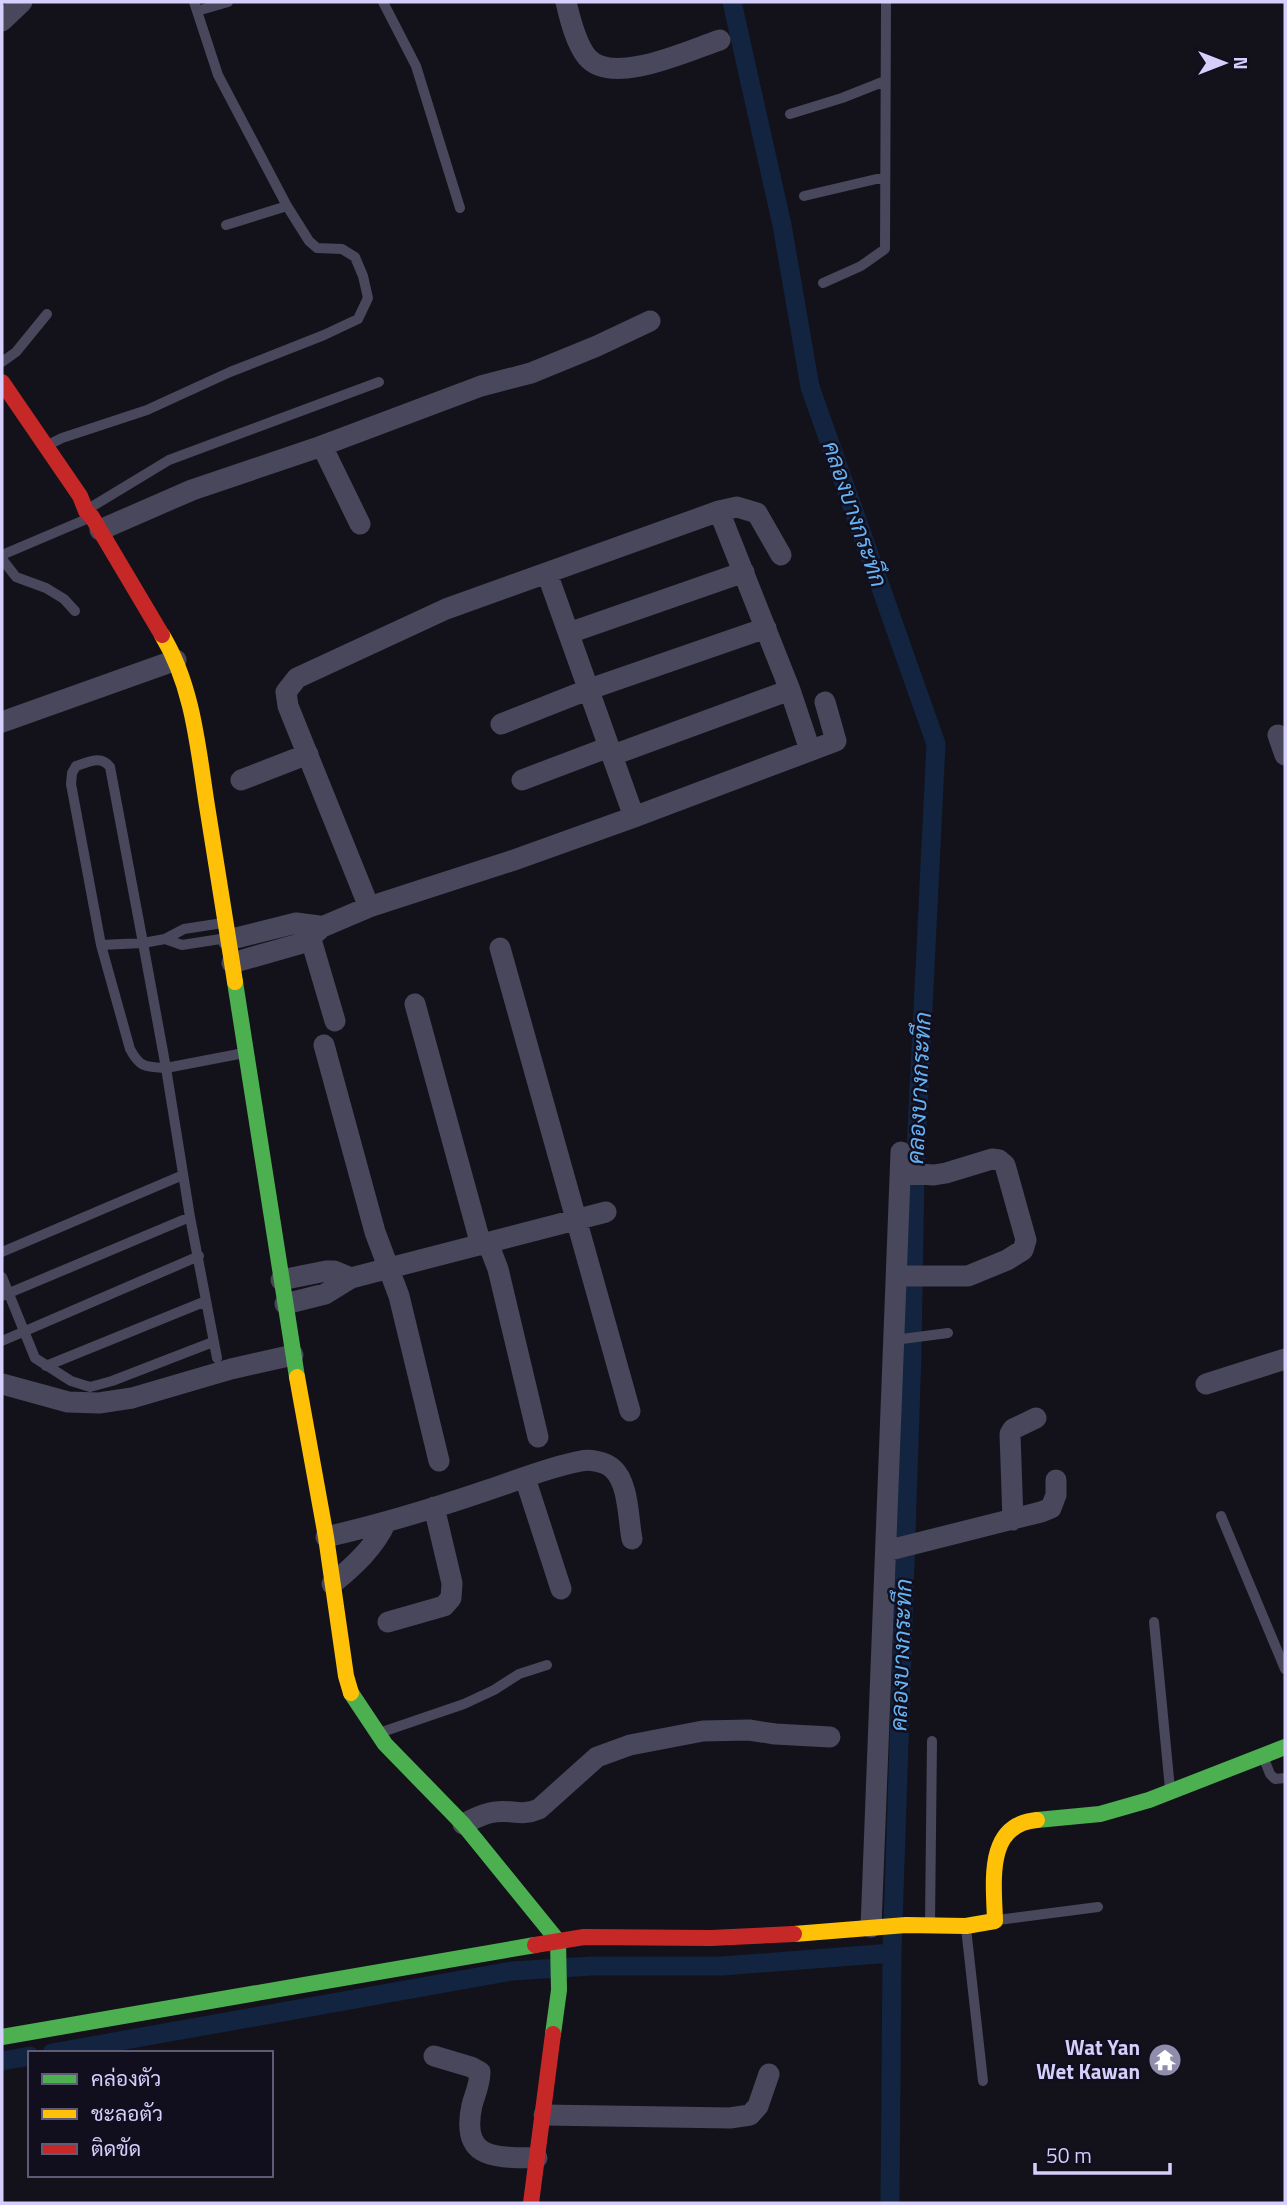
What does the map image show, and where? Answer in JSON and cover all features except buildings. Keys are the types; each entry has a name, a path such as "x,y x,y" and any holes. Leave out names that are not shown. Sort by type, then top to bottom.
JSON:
{"street":[{"path":"2,21 22,2"},
{"path":"566,2 585,55 607,70 633,68 720,40"},
{"path":"93,519 192,491 481,386 531,373 650,321"},
{"path":"2,382 80,496 176,660 187,694 197,740 293,1355 326,1538 345,1676 352,1697 377,1733 463,1824 558,1941 559,1990 531,2203"},
{"path":"322,446 360,524"},
{"path":"369,907 288,706 286,692 297,678 446,609 719,511 737,507 757,513 781,555"},
{"path":"719,511 790,690 810,750"},
{"path":"569,633 744,572"},
{"path":"547,573 634,817"},
{"path":"500,724 587,690 766,628"},
{"path":"2,722 176,660"},
{"path":"522,780 790,690"},
{"path":"232,962 299,944 312,929 369,907 511,861 836,741 825,702"},
{"path":"242,780 308,754"},
{"path":"227,933 284,925 312,929"},
{"path":"312,929 335,1021"},
{"path":"500,948 630,1410"},
{"path":"415,1004 485,1244 498,1269 538,1437"},
{"path":"324,1045 376,1232 399,1296 439,1461"},
{"path":"877,1927 894,1549 899,1275 903,1166 934,1175 992,1159 1005,1165 1026,1240 1023,1250 1007,1260 968,1276 899,1275"},
{"path":"285,1304 325,1294 351,1278 606,1212"},
{"path":"281,1280 326,1270 334,1270 351,1278"},
{"path":"2,1384 68,1402 99,1403 132,1398 231,1369 293,1355"},
{"path":"1206,1384 1285,1359"},
{"path":"1013,1520 1010,1434 1013,1429 1036,1418"},
{"path":"326,1538 584,1460 599,1462 613,1469 623,1485 632,1539"},
{"path":"525,1478 561,1589"},
{"path":"894,1549 926,1543 1051,1508 1056,1495 1056,1480"},
{"path":"388,1622 444,1606 451,1598 452,1583 434,1507"},
{"path":"332,1584 352,1568 378,1539 386,1522"},
{"path":"463,1824 497,1811 516,1814 539,1809 597,1757 629,1745 703,1731 749,1730 830,1737"},
{"path":"2,2037 584,1937 711,1938 838,1932 906,1925 966,1926 995,1921 993,1865 1004,1838 1022,1821 1100,1814 1170,1792 1285,1747"},
{"path":"434,2056 480,2072 469,2132 482,2152 493,2157 537,2158"},
{"path":"544,2115 730,2118 750,2115 758,2106 769,2074"}],"lane":[{"path":"44,447 62,438 147,410 230,372 324,335 358,319 368,298 355,257 342,249 317,248 309,241 287,206 223,85 196,6 228,2"},
{"path":"383,2 416,66 460,208"},
{"path":"823,283 861,266 884,249 886,2"},
{"path":"790,114 885,81"},
{"path":"804,196 885,177"},
{"path":"226,225 287,206"},
{"path":"2,362 16,352 47,314"},
{"path":"75,611 64,598 16,577 2,557 93,519 169,460 379,382"},
{"path":"217,1358 190,1217 166,1068 110,767 100,759 76,766 71,784 101,946 137,1062 147,1067 166,1068 247,1052"},
{"path":"101,946 165,939 184,929 227,933"},
{"path":"2,1252 183,1175"},
{"path":"5,1294 190,1217"},
{"path":"2,1341 199,1256"},
{"path":"2,1277 5,1294 25,1331 35,1358 71,1381 90,1387 213,1342"},
{"path":"46,1366 206,1301"},
{"path":"898,1339 948,1333"},
{"path":"1221,1516 1285,1669"},
{"path":"1154,1622 1170,1792"},
{"path":"377,1733 464,1704 519,1674 547,1665"},
{"path":"930,1925 932,1741"},
{"path":"1263,1756 1270,1774 1275,1779 1285,1778"},
{"path":"995,1921 1098,1907"},
{"path":"966,1926 983,2081"}],"waterway":[{"name":"คลองบางกระทึก","path":"732,2 782,225 810,387 936,744 915,1172 912,1352 892,1953 890,2203"},
{"path":"63,2051 512,1971 592,1966 722,1966 892,1953"},
{"path":"2,2061 28,2056"}],"traffic: fast":[{"path":"235,982 297,1377"},
{"path":"351,1693 385,1744 463,1824 558,1941 559,1990 553,2034"},
{"path":"1037,1820 1100,1814 1149,1800 1285,1747"},
{"path":"2,2037 535,1945"}],"traffic: slow":[{"path":"162,635 181,675 193,718 235,982"},
{"path":"297,1377 351,1693"},
{"path":"794,1934 906,1925 966,1926 995,1921 994,1873 1001,1844 1008,1832 1020,1824 1037,1820"}],"traffic: jam":[{"path":"2,382 80,496 86,511 162,635"},
{"path":"535,1945 584,1937 711,1938 794,1934"},
{"path":"531,2203 553,2034"}],"place":[{"name":"Wat Yan Wet Kawan","path":"1165,2060"}]}
